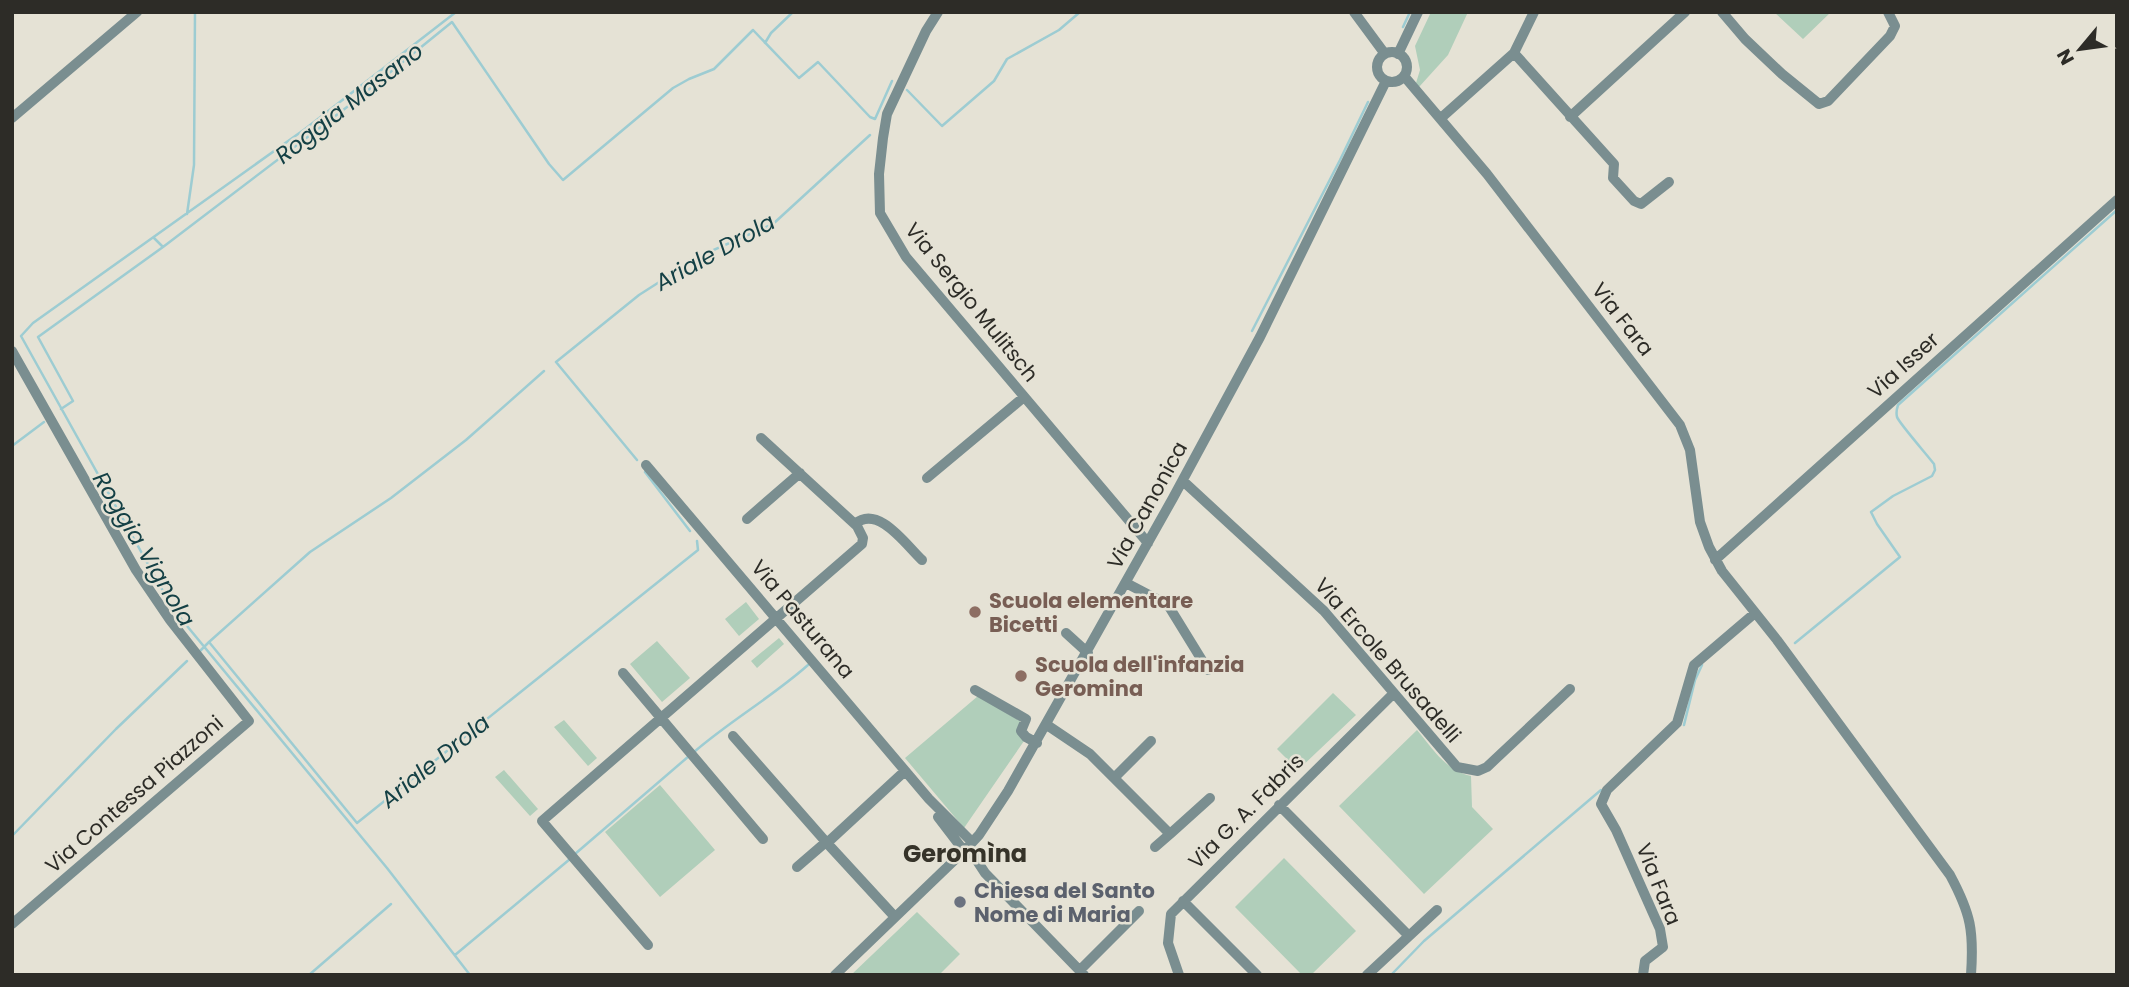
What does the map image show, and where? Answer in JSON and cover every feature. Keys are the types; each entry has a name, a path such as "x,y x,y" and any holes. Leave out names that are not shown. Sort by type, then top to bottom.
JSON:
{"street":[{"path":"12,118 138,12"},
{"name":"Via Sergio Mulitsch","path":"939,12 926,31 887,114 879,174 880,213 906,257 1148,544"},
{"path":"1354,12 1385,54"},
{"path":"1398,54 1418,12"},
{"path":"1441,118 1514,53 1534,12"},
{"path":"1570,117 1685,12"},
{"path":"1722,12 1745,39 1819,104 1828,101 1883,44 1895,26 1888,12"},
{"path":"1514,53 1614,164 1613,178 1637,205 1641,205 1669,182"},
{"path":"1385,54 1398,54 1406,61 1404,76 1398,81 1386,81 1377,70 1378,61 1385,54"},
{"name":"Via Fara","path":"1404,76 1487,174 1679,425 1690,450 1700,522 1716,560 1950,875 1972,927 1971,975"},
{"name":"Via Canonica","path":"835,975 966,849 1008,791 1088,653 1260,337 1386,81"},
{"name":"Via Isser","path":"1716,560 2117,200"},
{"name":"Via Contessa Piazzoni","path":"12,351 136,570 170,620 249,721 12,924"},
{"path":"928,478 1024,397"},
{"path":"648,945 542,821 858,549 863,538 855,524 761,438"},
{"name":"Via Pasturana","path":"646,465 929,799 935,813 966,849"},
{"path":"747,519 800,473"},
{"name":"Via Ercole Brusadelli","path":"1182,481 1324,611 1458,767 1478,771 1494,762 1570,689"},
{"path":"855,524 864,518 877,519 922,560"},
{"path":"1126,583 1168,605 1208,670"},
{"name":"Via Fara","path":"1643,975 1645,961 1663,947 1660,929 1616,830 1601,804 1607,790 1677,723 1694,665 1755,612"},
{"path":"1066,633 1088,653"},
{"path":"623,673 763,839"},
{"path":"975,690 1026,719 1021,731 1037,743"},
{"name":"Via G. A. Fabris","path":"1179,975 1170,949 1171,914 1394,693"},
{"path":"1047,725 1090,754 1170,834"},
{"path":"733,736 895,917"},
{"path":"1114,778 1151,741"},
{"path":"797,867 905,771"},
{"path":"1155,847 1210,798"},
{"path":"1279,805 1409,936"},
{"path":"966,849 985,873 1082,972 1139,911"},
{"path":"1183,901 1257,975"},
{"path":"1367,975 1437,910"}],"green space":[{"path":"1431,12 1468,12 1448,55 1419,87 1416,83 1420,70 1415,46"},
{"path":"1774,12 1831,12 1803,39"},
{"path":"746,602 759,619 739,636 725,619"},
{"path":"779,638 784,644 757,668 751,661"},
{"path":"657,641 690,678 662,702 630,664"},
{"path":"1333,693 1356,715 1298,770 1277,749"},
{"path":"978,696 1020,721 1024,741 964,828 905,758"},
{"path":"564,720 597,758 588,766 554,727"},
{"path":"1417,730 1447,764 1471,776 1472,807 1493,829 1424,894 1339,806"},
{"path":"504,770 538,809 530,816 495,777"},
{"path":"660,785 715,850 660,897 605,832"},
{"path":"1284,858 1356,931 1311,975 1302,975 1235,907"},
{"path":"917,912 960,954 939,975 851,975"}],"waterway":[{"path":"187,214 194,165 195,12"},
{"name":"Roggia Vignola","path":"456,12 305,129 33,323 21,336 173,609 387,868 470,975"},
{"name":"Roggia Masano","path":"765,43 771,33 793,12"},
{"name":"Roggia Masano","path":"907,90 942,126 994,81 1007,59 1059,30 1080,12"},
{"path":"1403,27 1410,12"},
{"name":"Roggia Masano","path":"154,238 163,247 351,104 452,22 549,164 563,180 673,88 714,69 753,30 799,78 818,62 870,117 875,119 892,81"},
{"path":"1252,331 1368,102"},
{"name":"Ariale Drola","path":"637,460 556,362 639,295 700,256 773,224 870,135"},
{"path":"1795,643 1900,557 1871,512 1893,496 1932,476 1935,470 1934,464 1897,417 1898,405 2117,210"},
{"path":"61,409 73,401 38,337 163,247"},
{"path":"209,642 310,552 391,498 466,440 544,371"},
{"path":"12,446 44,422"},
{"name":"Ariale Drola","path":"645,472 690,531"},
{"name":"Ariale Drola","path":"200,651 209,642 357,823 698,550 697,541"},
{"name":"Ariale Drola","path":"12,836 116,729 187,661"},
{"path":"694,752 808,665"},
{"path":"1684,725 1695,680 1702,665"},
{"path":"575,854 689,756"},
{"path":"1391,975 1424,941 1601,790"},
{"path":"455,955 570,859"},
{"path":"309,975 391,904"}],"place":[{"name":"Scuola elementare Bicetti","path":"975,612"},
{"name":"Scuola dell'infanzia Geromina","path":"1021,676"},
{"name":"Chiesa del Santo Nome di Maria","path":"960,902"}],"district":[{"name":"Geromìna","path":"965,853"}]}
